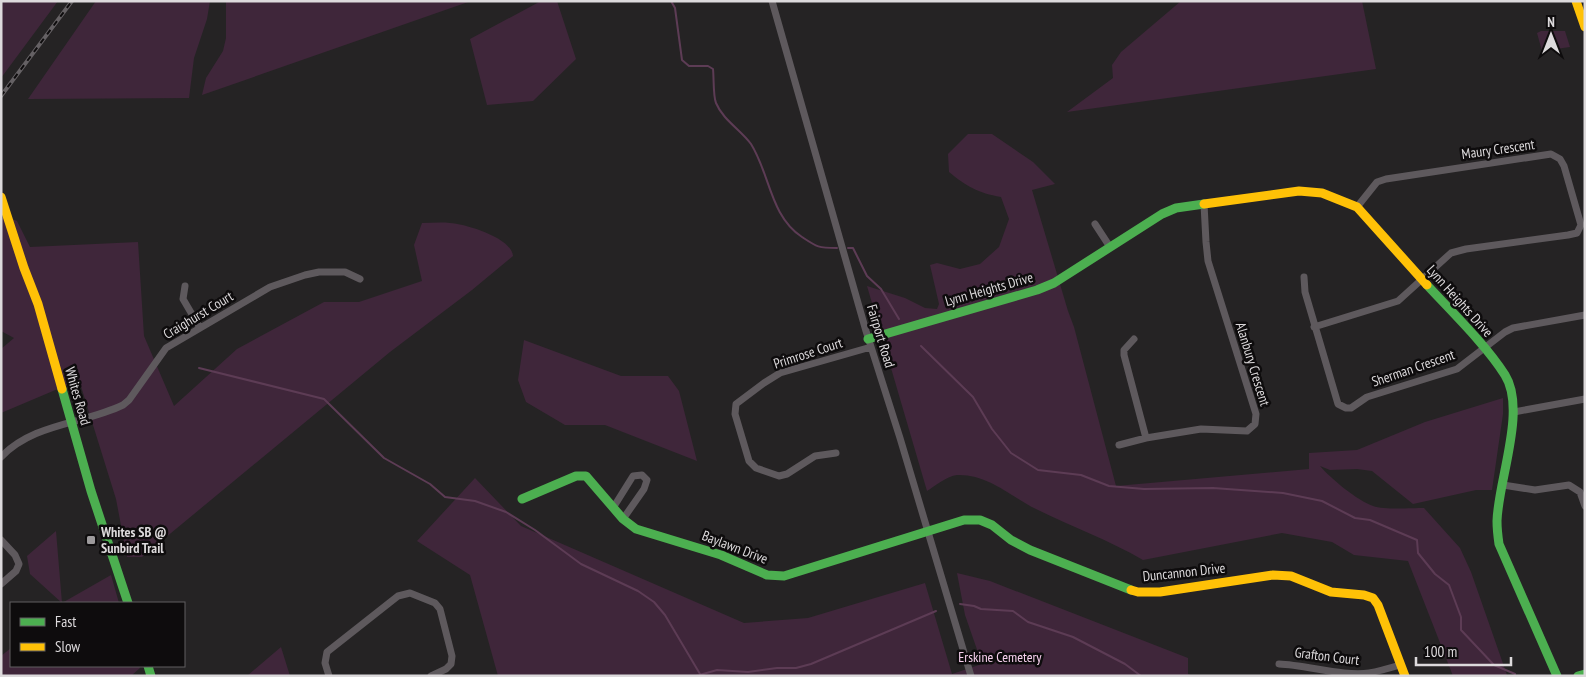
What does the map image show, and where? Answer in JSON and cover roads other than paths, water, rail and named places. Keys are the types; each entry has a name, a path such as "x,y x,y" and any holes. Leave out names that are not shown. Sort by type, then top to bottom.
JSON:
{"street":[{"name":"Fairport Road","path":"772,1 869,343 971,676"},
{"path":"1576,1 1585,28"},
{"name":"Maury Crescent","path":"1357,207 1378,182 1386,179 1551,154 1560,158 1581,225 1577,233 1466,249 1451,253 1422,279"},
{"name":"Lynn Heights Drive","path":"869,343 1054,283 1162,214 1176,208 1312,191 1325,193 1357,207 1485,349 1506,376 1514,412 1497,521 1499,544 1557,676"},
{"name":"Whites Road","path":"1,197 38,304 91,491 128,602"},
{"name":"Alanbury Crescent","path":"1119,445 1146,438 1201,430 1247,431 1255,424 1256,414 1208,261 1204,204"},
{"path":"1095,224 1110,247"},
{"name":"Craighurst Court","path":"1,457 25,439 43,431 123,404 128,400 162,352 170,345 270,287 319,272 345,272 360,279"},
{"name":"Sherman Crescent","path":"1304,276 1305,292 1314,327 1338,404 1346,408 1352,408 1368,397 1457,369 1513,328 1585,315"},
{"path":"1314,327 1398,301 1422,279"},
{"path":"185,286 184,299 200,328"},
{"path":"1134,339 1124,350 1124,355 1146,438"},
{"name":"Primrose Court","path":"836,453 815,456 788,474 779,476 756,468 749,461 735,414 736,404 780,373 869,343"},
{"path":"1514,412 1585,399"},
{"path":"613,508 633,476 642,475 647,480 644,489 623,519"},
{"name":"Baylawn Drive","path":"522,499 576,476 586,476 623,519 636,529 721,555 767,575 784,576 927,532"},
{"path":"1503,485 1535,490 1569,485 1580,492 1585,506"},
{"name":"Duncannon Drive","path":"927,532 964,520 980,520 992,524 1011,540 1030,550 1138,592 1160,592 1273,575 1291,576 1331,592 1364,595 1373,598 1378,605 1404,676"},
{"path":"1,540 15,555 19,564 16,571 1,584"},
{"path":"329,676 325,663 327,652 398,596 410,593 435,603 440,609 452,656 451,664 446,669 431,676"},
{"name":"Grafton Court","path":"1279,664 1296,664 1351,673 1368,673 1400,665"},
{"path":"1578,676 1585,674"}],"waterway":[{"path":"671,1 675,8 682,60 689,66 708,66 713,69 716,103 723,115 751,144 783,218 791,228 811,243 822,247 837,248"},
{"path":"848,248 853,248 867,276 881,289 899,319"},
{"path":"921,346 973,397 992,429 1011,453 1038,470 1081,475 1109,486 1144,489 1213,488 1283,493 1322,501 1355,518 1370,520 1417,540 1418,553 1435,574 1449,585 1461,617 1461,630 1494,665 1515,674"},
{"path":"199,368 324,399 384,458 430,484 445,497 475,501 506,512 535,530 581,564 638,591 654,602 665,615 700,674"},
{"path":"960,604 981,609 1013,611 1028,622 1073,637 1125,664 1141,676"},
{"path":"696,676 717,670 748,672 777,668 796,668 811,664 936,611"}],"railway":[{"path":"1,96 72,1"}],"place":[{"name":"Whites SB @ Sunbird Trail","path":"91,540"}],"park label":[{"name":"Erskine Cemetery","path":"1000,657"}]}
